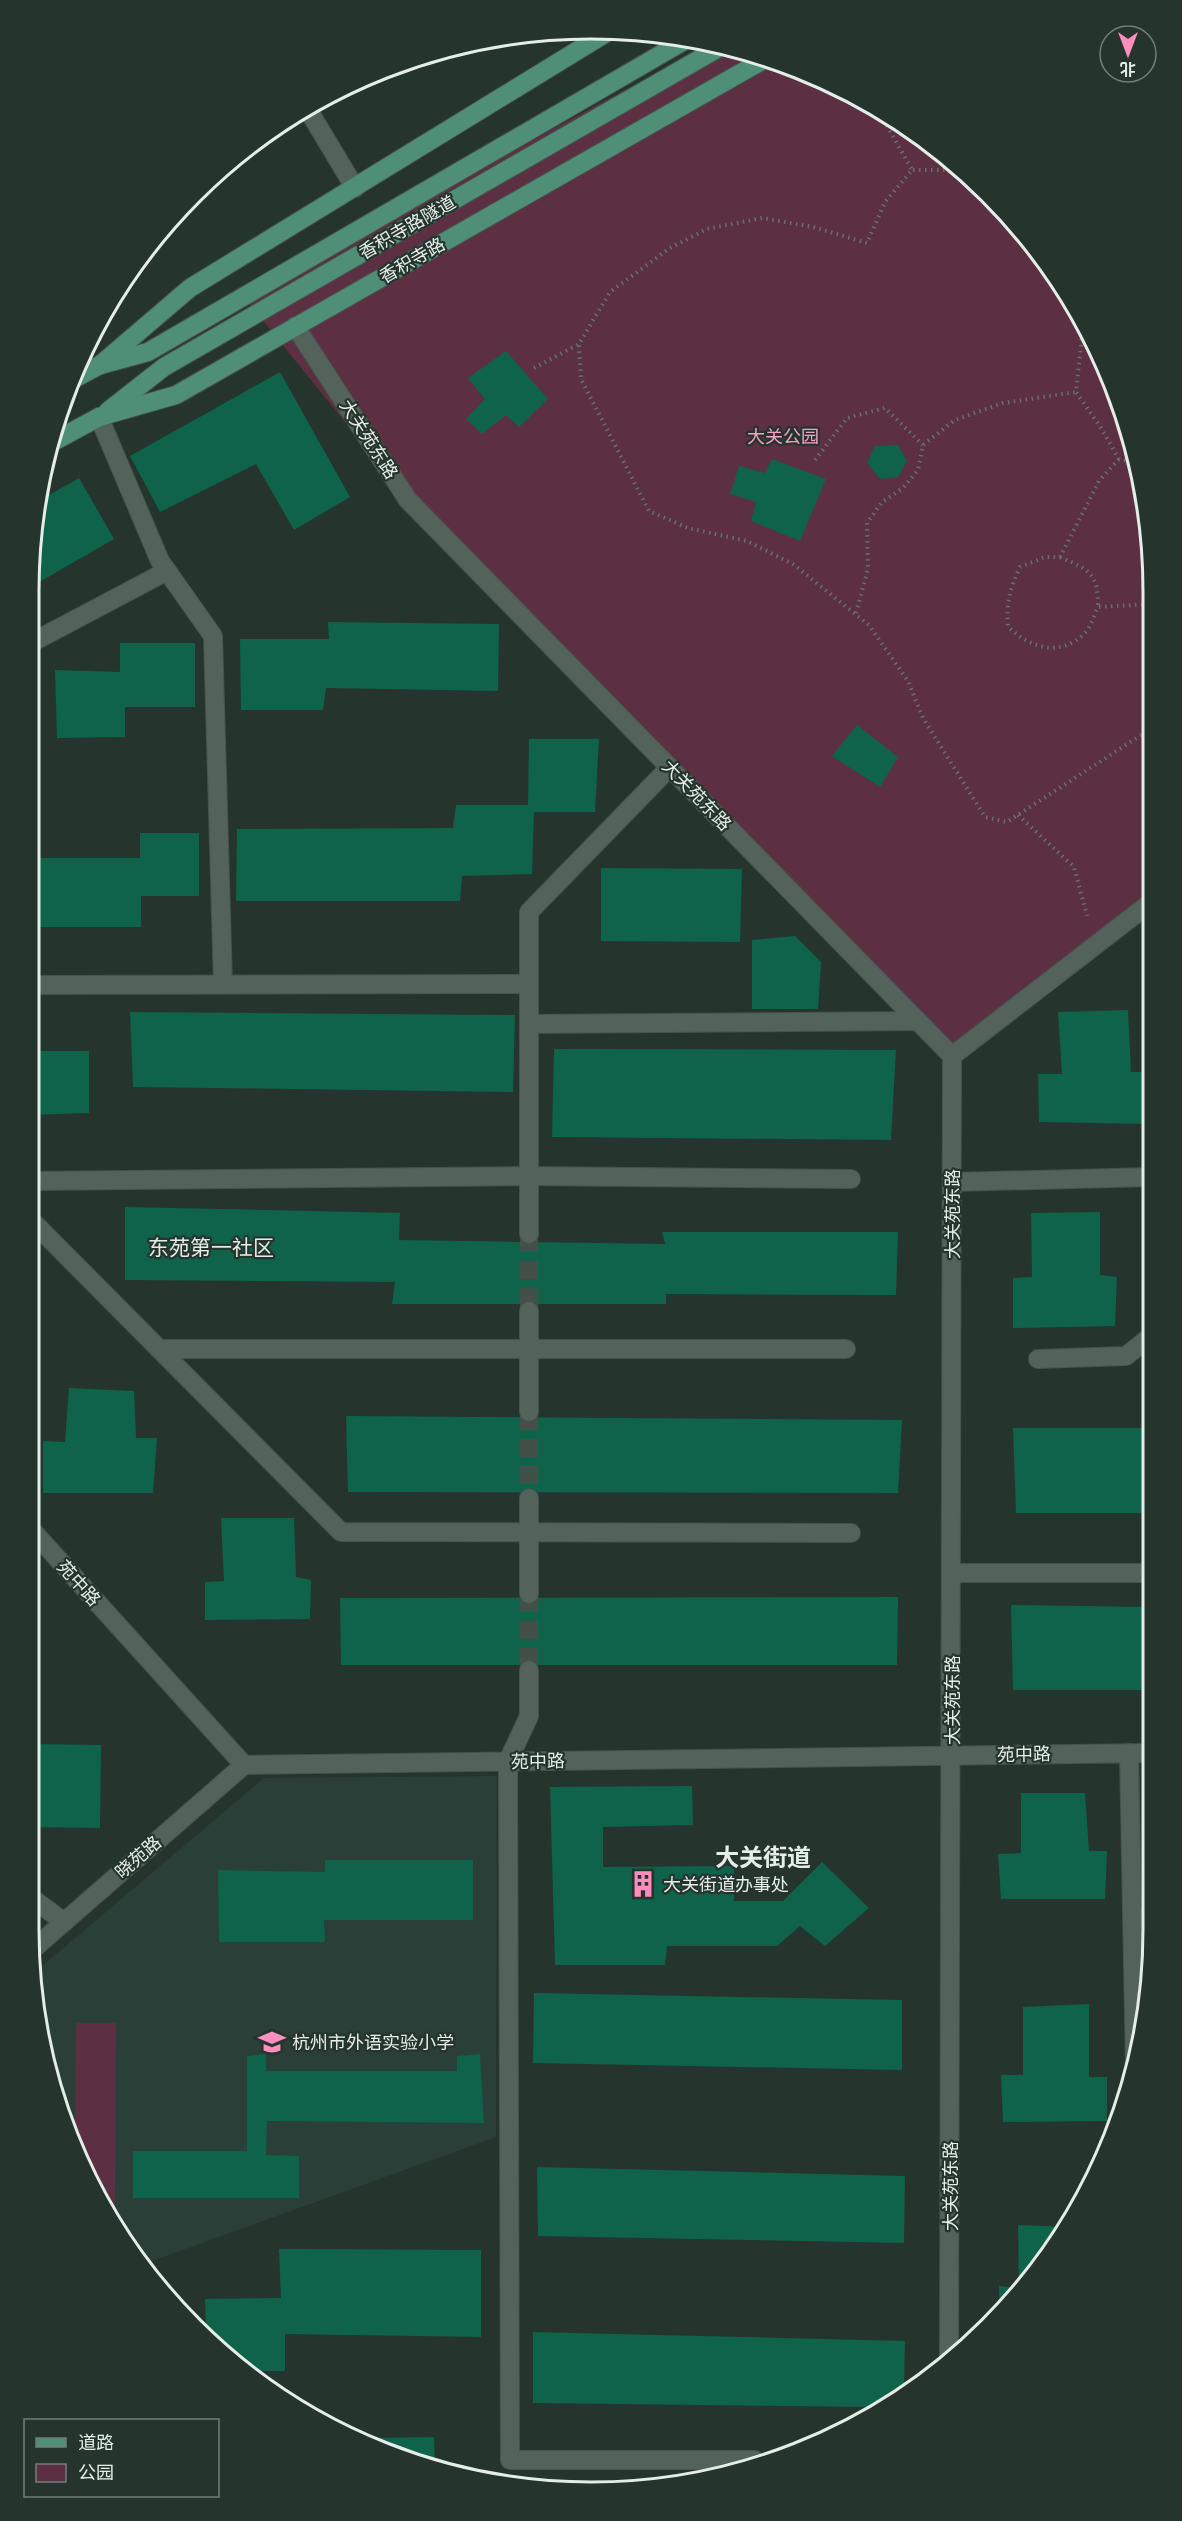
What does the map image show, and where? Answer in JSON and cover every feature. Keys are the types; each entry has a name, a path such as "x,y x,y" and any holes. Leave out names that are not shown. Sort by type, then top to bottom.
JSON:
{"main road":[{"path":"84,374 100,365 190,288 596,39"},
{"name":"香积寺路隧道","path":"100,365 148,352 674,46"},
{"name":"香积寺路隧道","path":"99,417 164,367 710,53"},
{"name":"香积寺路","path":"61,438 99,417 176,395 756,64"}],"street":[{"path":"311,115 355,188"},
{"name":"大关苑东路","path":"295,326 408,500 952,1056 949,2350"},
{"path":"99,417 160,561 213,636 223,984"},
{"path":"39,638 167,571"},
{"path":"529,1234 529,912 670,767"},
{"path":"952,1056 1143,908"},
{"path":"39,985 529,984"},
{"path":"529,1024 917,1021"},
{"path":"39,1182 529,1176 850,1179"},
{"path":"952,1182 1143,1177"},
{"path":"39,1229 341,1532 850,1533"},
{"path":"529,1311 529,1412"},
{"path":"1038,1359 1126,1356 1143,1342"},
{"path":"159,1349 846,1349"},
{"path":"529,1498 529,1594"},
{"name":"苑中路","path":"39,1539 244,1765 1143,1753"},
{"path":"952,1573 1143,1573"},
{"path":"529,1670 529,1716 508,1761 510,2460 744,2460"},
{"path":"1129,1753 1134,2025"},
{"name":"晓苑路","path":"39,1944 244,1765"},
{"path":"39,1904 64,1922"},
{"path":"1132,1918 1143,1918"}],"path":[{"path":"887,125 912,170"},
{"path":"534,368 579,344 610,292 670,248 707,228 762,218 813,227 867,243 885,202 912,170 949,171"},
{"path":"1082,339 1076,392 1119,459 1127,461"},
{"path":"579,344 582,379 649,510 688,528 747,541 793,564 869,625 908,681 923,718 985,817 1007,822 1143,734"},
{"path":"856,614 868,569 867,523 882,502 903,488 918,470 923,445 955,420 993,406 1076,392"},
{"path":"815,460 847,418 885,408 923,445"},
{"path":"1060,557 1099,481 1119,459"},
{"path":"1045,557 1060,557 1088,569 1098,588 1098,607 1086,632 1067,645 1045,648 1024,641 1008,627 1006,607 1010,586 1020,567 1045,557"},
{"path":"1098,607 1143,604"},
{"path":"1018,815 1074,867 1094,946"}],"shaded area":[{"name":"杭州市外语实验小学","path":"497,1776 496,2137 150,2262 132,2237 96,2174 68,2107 50,2038 40,1968 264,1778"}],"green space":[{"name":"大关公园","path":"699,50 768,68 802,81 867,113 898,132 955,176 1006,227 1029,255 1069,315 1101,380 1114,414 1132,483 1142,555 1143,908 952,1056 408,500 243,296"},
{"path":"76,2023 116,2023 115,2209 96,2174 75,2126"}],"building":[{"path":"506,351 548,399 519,427 506,415 482,434 466,419 485,399 468,378"},
{"path":"280,372 350,497 294,530 256,464 160,512 130,456"},
{"path":"898,445 907,461 898,477 880,479 867,463 875,446"},
{"path":"772,459 826,479 800,541 751,521 756,502 730,494 739,466 765,473"},
{"path":"79,478 114,539 39,582 40,555 48,496"},
{"path":"328,622 499,624 498,691 326,688 323,710 241,710 240,639 329,639"},
{"path":"120,643 195,643 195,707 125,707 125,737 57,738 55,670 120,672"},
{"path":"857,725 898,757 880,787 832,756"},
{"path":"529,739 599,739 595,812 534,812 532,874 462,876 460,901 236,901 237,829 453,828 456,805 528,805"},
{"path":"140,833 199,833 199,896 141,896 141,927 39,927 39,858 140,858"},
{"path":"601,868 742,869 740,942 601,941"},
{"path":"795,936 821,962 818,1009 752,1009 752,940"},
{"path":"1128,1010 1131,1072 1143,1072 1143,1124 1039,1122 1038,1074 1062,1074 1058,1012"},
{"path":"130,1012 515,1015 513,1092 133,1087"},
{"path":"554,1049 896,1050 891,1140 552,1137"},
{"path":"39,1051 89,1051 89,1113 39,1115"},
{"path":"125,1207 400,1213 399,1240 665,1244 662,1232 898,1232 896,1295 666,1294 666,1304 392,1304 395,1282 125,1280"},
{"path":"1100,1212 1100,1275 1117,1277 1115,1326 1013,1328 1013,1278 1032,1277 1031,1213"},
{"path":"69,1388 134,1391 136,1438 157,1438 153,1493 43,1493 43,1441 65,1442"},
{"path":"346,1416 902,1420 898,1493 348,1492"},
{"path":"1013,1428 1143,1428 1143,1513 1016,1513"},
{"path":"221,1518 294,1518 296,1577 311,1580 310,1619 205,1620 205,1582 224,1581"},
{"path":"898,1597 897,1665 341,1665 340,1598"},
{"path":"1011,1605 1143,1607 1143,1690 1013,1690"},
{"path":"39,1744 101,1745 100,1828 39,1827"},
{"name":"大关街道办事处","path":"692,1786 693,1825 603,1827 603,1867 734,1866 734,1901 783,1901 822,1862 869,1908 825,1946 800,1926 777,1946 667,1946 665,1965 555,1965 550,1787"},
{"path":"1021,1793 1085,1793 1089,1851 1107,1851 1105,1899 1001,1899 998,1854 1021,1853"},
{"path":"325,1860 473,1860 473,1920 324,1920 325,1942 219,1942 218,1870 325,1872"},
{"path":"534,1993 902,2000 902,2070 533,2063"},
{"path":"1089,2004 1089,2077 1107,2077 1107,2121 1003,2122 1001,2075 1023,2075 1023,2007"},
{"path":"266,2054 266,2071 457,2071 457,2056 480,2054 484,2123 267,2121 266,2155 299,2156 299,2198 133,2198 133,2151 247,2151 247,2056"},
{"path":"537,2167 905,2176 904,2243 538,2236"},
{"path":"1018,2225 1056,2227 1029,2266 1019,2278"},
{"path":"279,2249 481,2250 481,2337 285,2334 285,2371 259,2371 206,2325 205,2299 281,2298"},
{"path":"999,2286 1012,2287 1000,2301"},
{"path":"533,2332 905,2341 904,2385 869,2407 533,2403"},
{"path":"434,2437 435,2459 414,2453 375,2438"}],"tunnel":[{"path":"529,1234 529,1311"},
{"path":"529,1412 529,1498"},
{"path":"529,1594 529,1670"}],"place":[{"name":"大关街道办事处","path":"643,1884"},
{"name":"杭州市外语实验小学","path":"272,2042"}],"district":[{"name":"东苑第一社区","path":"211,1247"},
{"name":"大关街道","path":"763,1857"}]}
